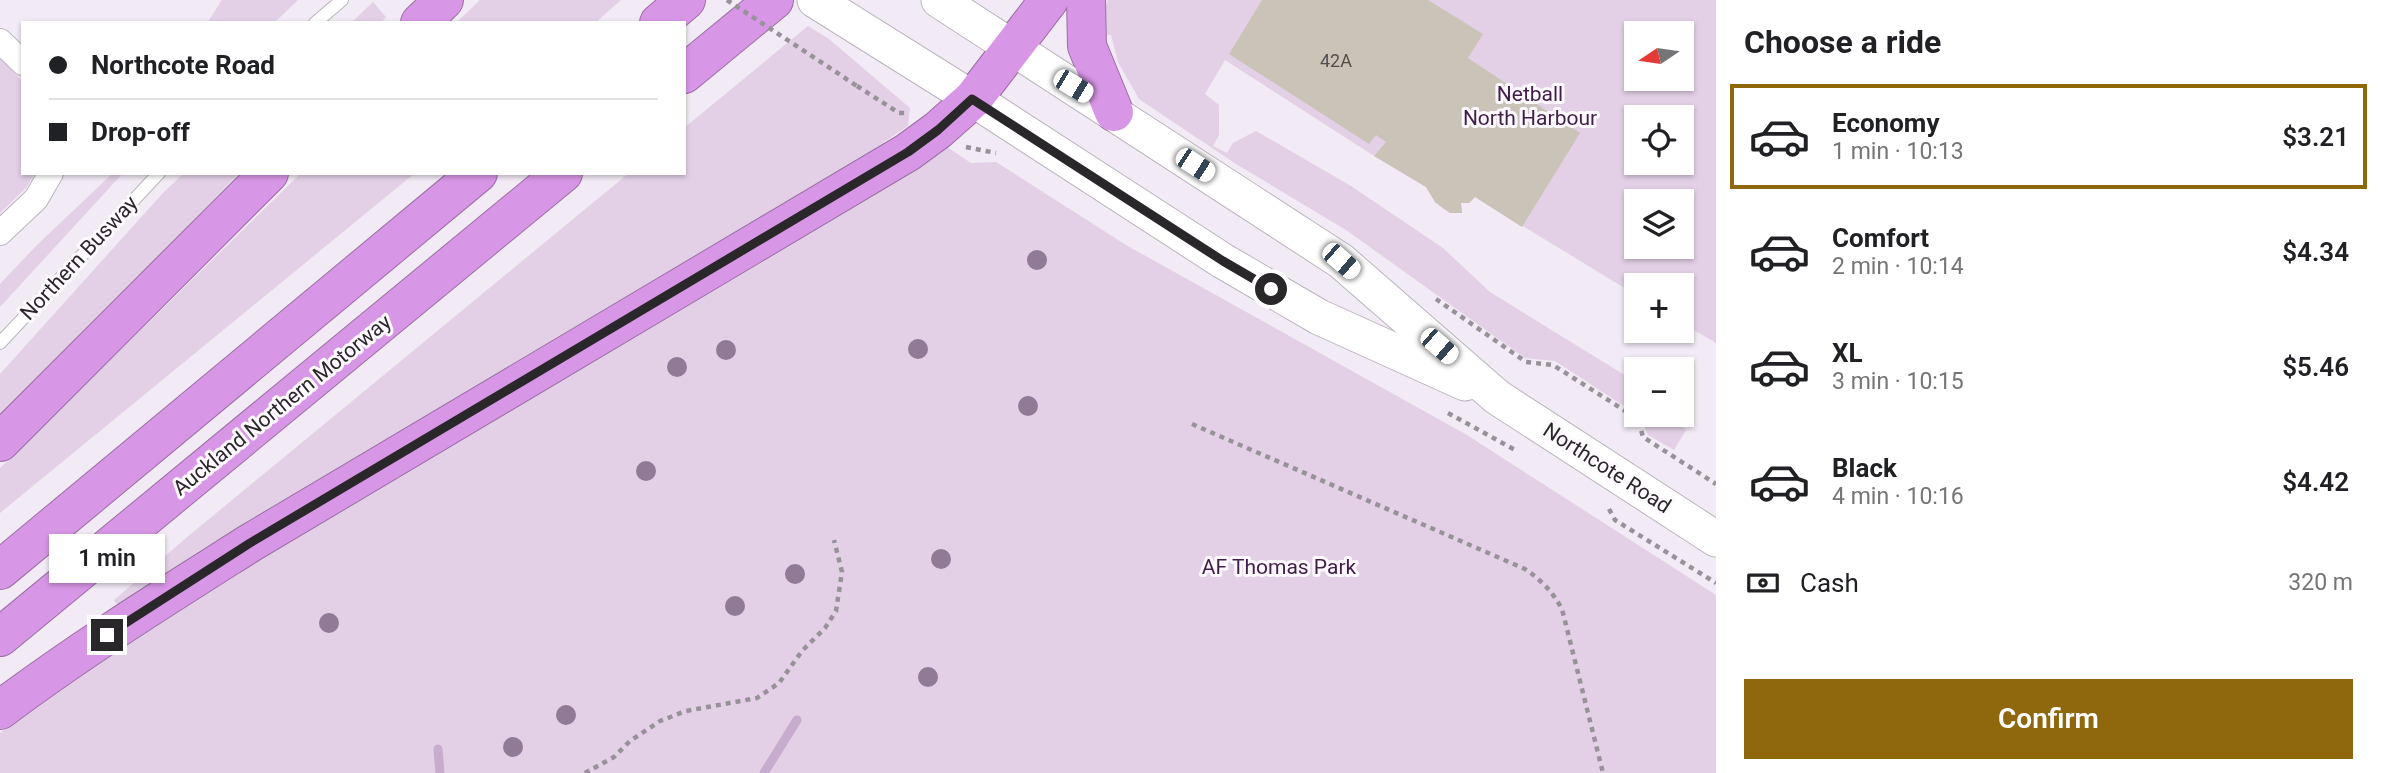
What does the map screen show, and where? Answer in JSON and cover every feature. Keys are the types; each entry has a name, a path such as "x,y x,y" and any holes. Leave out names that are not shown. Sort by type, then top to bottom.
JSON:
{"highway":[{"path":"422,21 444,0"},
{"path":"661,21 686,0"},
{"path":"686,72 774,0"},
{"path":"0,710 149,607 250,543 908,152 938,130 972,99 1049,0"},
{"path":"1086,0 1087,46 1114,112"},
{"path":"0,442 267,175"},
{"path":"0,570 476,175"},
{"name":"Auckland Northern Motorway","path":"0,637 561,175"}],"main road":[{"name":"Northcote Road","path":"815,0 1223,261 1319,317 1497,397"},
{"name":"Northcote Road","path":"939,0 1341,261 1497,397 1716,539"}],"street":[{"path":"0,41 21,61"},
{"path":"0,233 36,199 50,175"}],"lane":[{"path":"318,21 342,0"},
{"name":"Northern Busway","path":"0,343 157,175"}],"path":[{"path":"727,0 899,113 912,113"},
{"path":"1192,424 1525,569 1540,579 1554,593 1562,609 1603,773"},
{"path":"585,773 614,757 630,741 660,721 686,711 757,698 779,683 836,611 842,572 834,540"}],"green space":[{"path":"222,0 298,0 276,21 208,21"},
{"path":"480,0 621,0 597,21 458,21"},
{"name":"Netball North Harbour","path":"1108,0 1716,0 1716,343 1694,330 1694,273 1624,273 1624,288 1475,197 1469,203 1461,203 1462,213 1450,213 1435,202 1426,187 1225,60 1205,94 1219,105 1219,135 1213,146 1227,153 1233,143 1256,131 1351,186 1443,248 1490,292 1624,375 1624,406 1555,361 1525,358 1346,230 1236,164 1139,99 1118,62 1111,35 1098,35"},
{"path":"373,2 386,17 383,21 353,21"},
{"path":"808,26 829,39 910,108 908,126 874,149 199,551 118,606 114,600 186,538 627,175 686,175 686,126"},
{"path":"0,58 21,80 21,175 34,175 26,188 0,213"},
{"name":"AF Thomas Park","path":"947,147 971,163 996,162 1126,245 1467,435 1716,595 1716,773 0,773 0,733 34,706 205,589 925,164"},
{"path":"111,175 121,175 0,307 0,284"},
{"path":"182,175 237,175 126,291 0,430 0,374"},
{"path":"299,175 413,175 0,513 0,468"},
{"path":"1645,427 1683,427 1686,430 1674,450 1648,435"}],"building":[{"path":"1262,0 1428,0 1483,34 1468,58 1580,133 1522,227 1475,197 1469,203 1461,203 1462,213 1450,213 1435,202 1426,187 1374,156 1386,142 1376,135 1369,144 1229,54"}],"waterway":[{"path":"764,773 797,720"},
{"path":"438,749 440,773"}],"route":[{"path":"107,635 250,543 908,152 938,130 972,99 1223,261 1271,289"}]}
